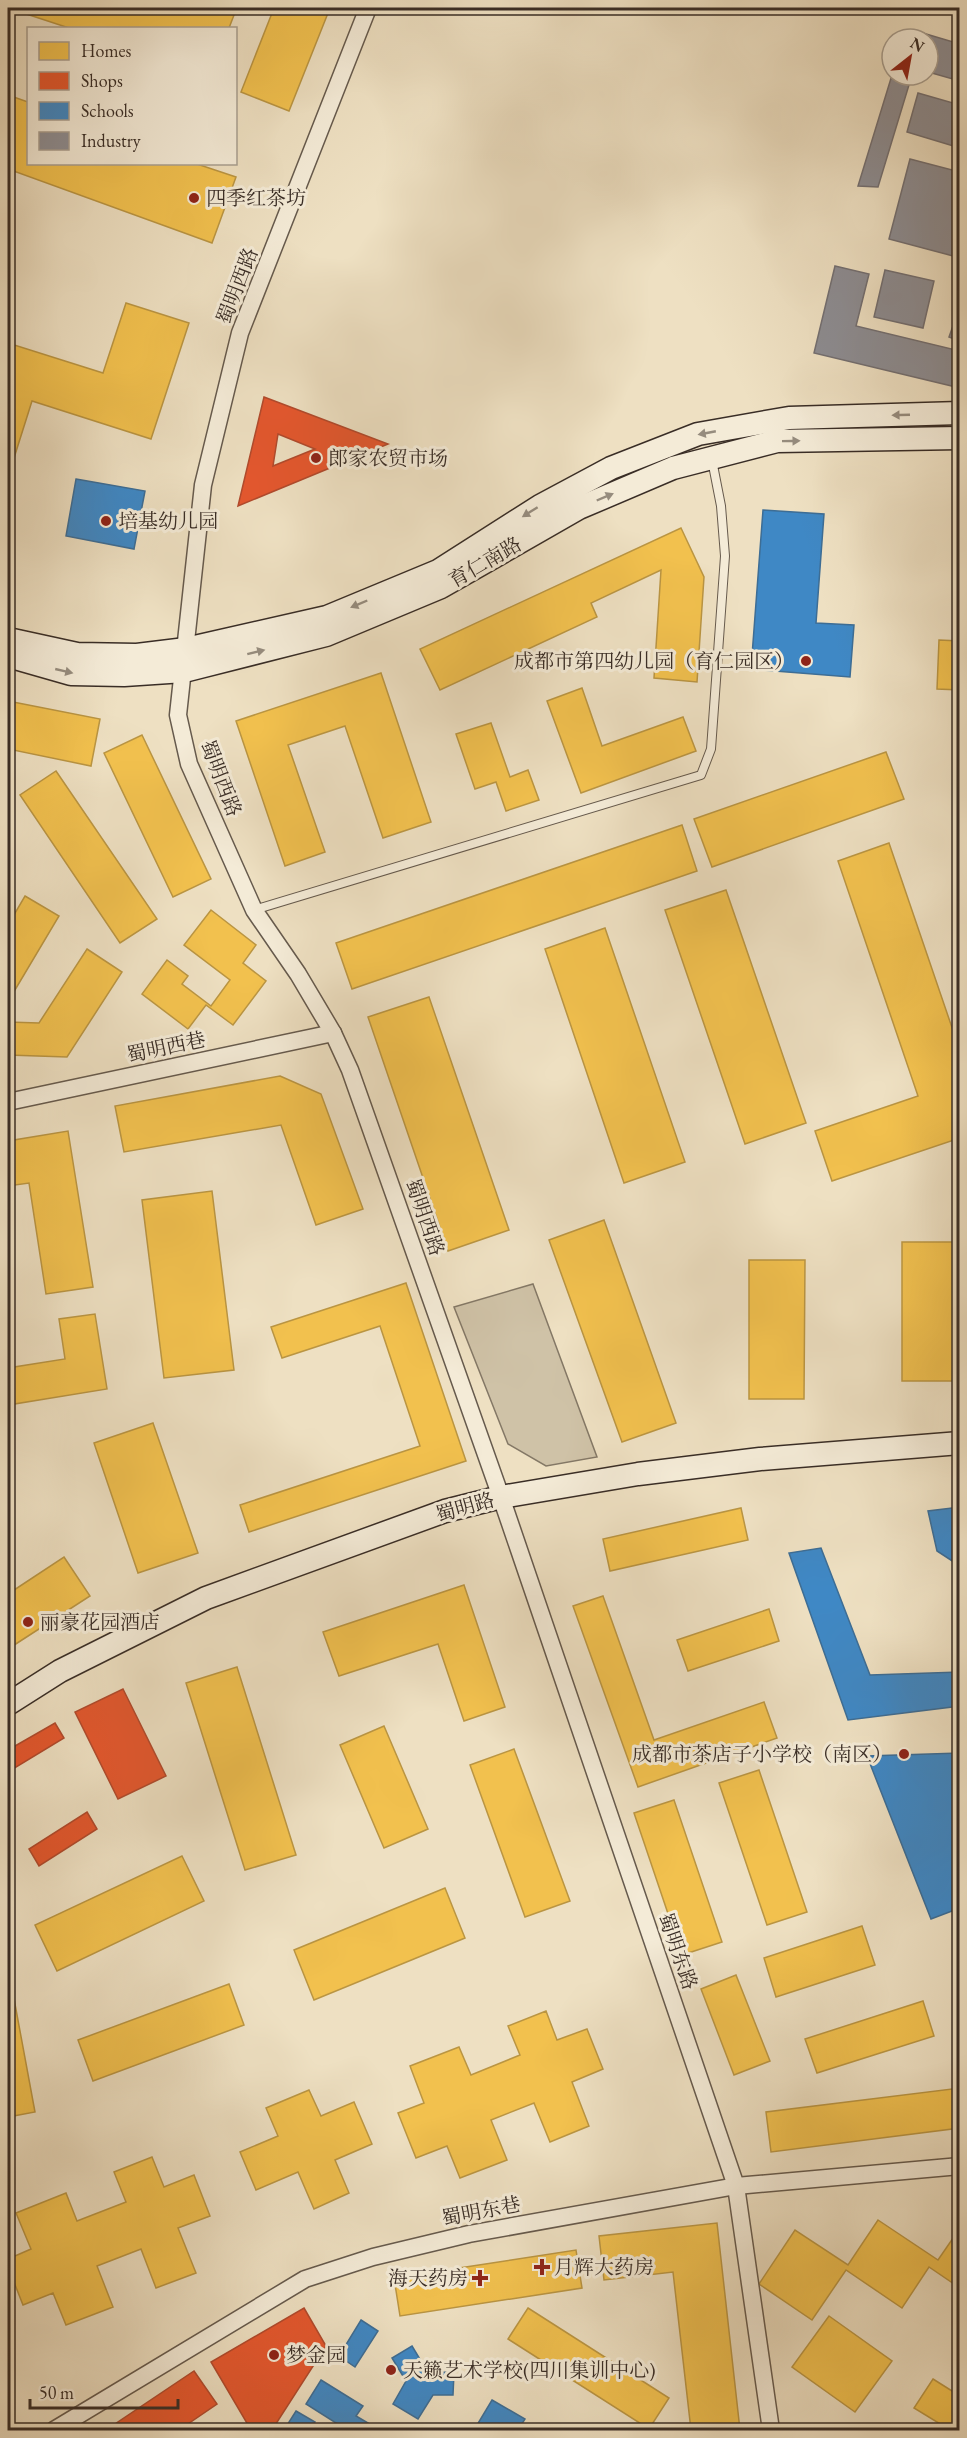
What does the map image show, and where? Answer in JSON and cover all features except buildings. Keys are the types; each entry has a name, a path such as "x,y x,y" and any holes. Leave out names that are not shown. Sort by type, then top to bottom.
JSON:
{"street":[{"name":"蜀明西路","path":"368,8 240,333 203,485 178,715 189,764 254,910 298,974 333,1033 350,1070 501,1497"},
{"path":"8,639 77,654 185,660 327,617 438,571 540,506 610,468 698,434 789,418 960,413"},
{"name":"育仁南路","path":"8,656 71,674 124,675 185,660 326,634 441,587 579,508 673,468 777,441 960,438"},
{"name":"蜀明西巷","path":"8,1102 333,1033"},
{"name":"蜀明路","path":"8,1704 60,1671 206,1598 445,1511 501,1497 638,1474 738,1462 960,1443"},
{"name":"蜀明东路","path":"501,1497 736,2186 771,2430"},
{"name":"蜀明东巷","path":"54,2430 305,2279 374,2257 469,2234 736,2186 960,2166"}],"lane":[{"path":"254,910 701,775 711,749 725,556 722,506 712,458"}],"shaded area":[{"path":"533,1284 597,1457 546,1466 508,1444 454,1307"}],"place":[{"name":"四季红茶坊","path":"194,198"},
{"name":"郎家农贸市场","path":"316,458"},
{"name":"培基幼儿园","path":"106,521"},
{"name":"成都市第四幼儿园（育仁园区）","path":"806,661"},
{"name":"丽豪花园酒店","path":"28,1622"},
{"name":"成都市茶店子小学校（南区）","path":"904,1754"},
{"name":"月辉大药房","path":"542,2267"},
{"name":"海天药房","path":"480,2278"},
{"name":"梦金园","path":"274,2355"},
{"name":"天籁艺术学校(四川集训中心)","path":"391,2370"}]}
